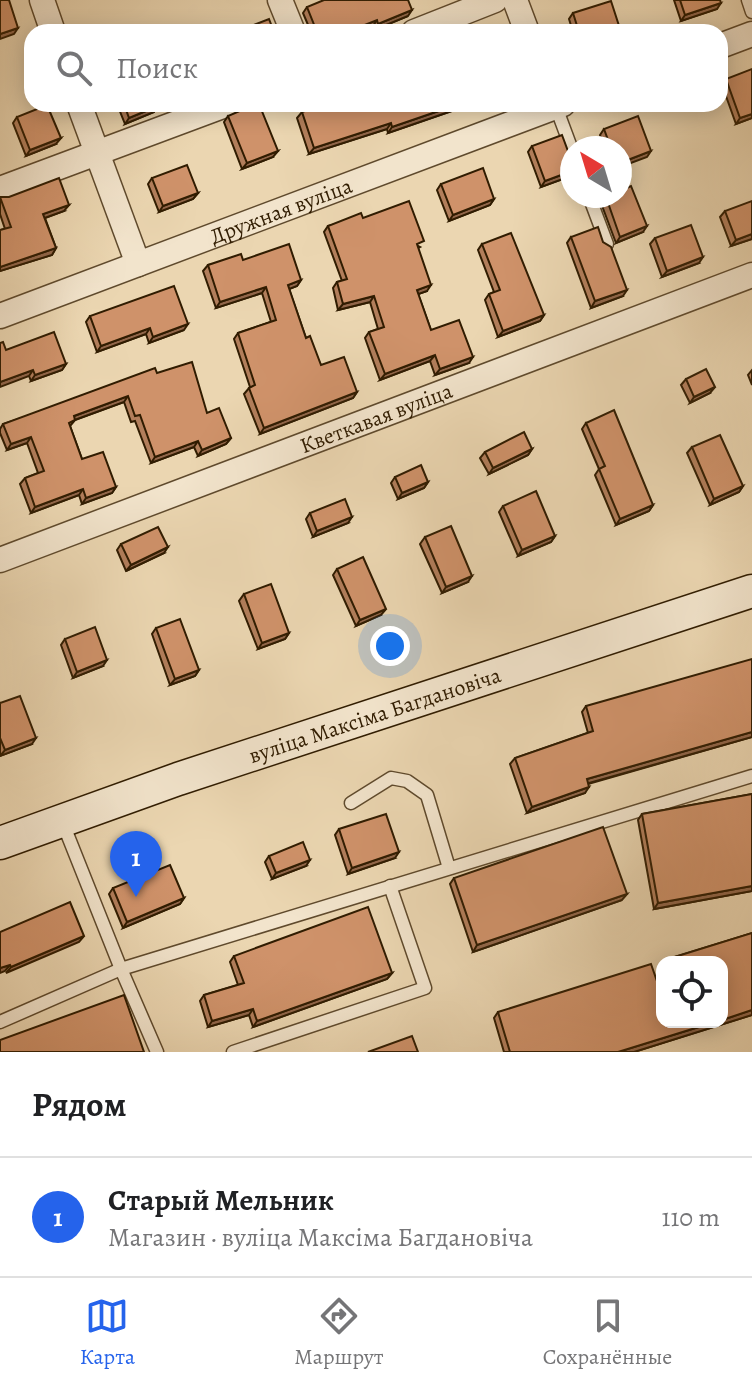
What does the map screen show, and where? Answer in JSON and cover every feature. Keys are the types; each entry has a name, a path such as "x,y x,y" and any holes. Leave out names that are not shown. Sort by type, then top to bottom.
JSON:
{"main road":[{"name":"вуліца Максіма Багдановіча","path":"0,843 193,774 752,591"}],"street":[{"path":"42,0 50,24"},
{"path":"280,0 290,24"},
{"path":"434,24 495,0"},
{"path":"515,0 524,24"},
{"path":"728,43 752,34"},
{"path":"82,112 138,264"},
{"path":"0,189 207,112"},
{"name":"Дружная вуліца","path":"0,316 540,112"},
{"name":"Кветкавая вуліца","path":"0,560 752,275"}],"lane":[{"path":"748,0 752,12"},
{"path":"560,112 568,136"},
{"path":"594,208 607,244"},
{"path":"0,1022 121,969 752,776"},
{"path":"351,803 391,778 407,781 427,795 449,868"},
{"path":"62,821 157,1052"},
{"path":"233,1052 425,988 390,886"}],"building":[{"path":"0,0 9,0 18,28 0,34"},
{"path":"324,0 408,0 412,10 378,24 377,20 367,24 314,24 307,7"},
{"path":"680,0 720,0 721,3 685,15"},
{"path":"611,1 618,24 576,24 573,13"},
{"path":"752,69 752,114 740,118 728,78"},
{"path":"30,112 50,112 61,138 30,150 17,117"},
{"path":"127,112 144,112 129,118"},
{"path":"237,112 262,112 278,151 247,163 228,116"},
{"path":"302,112 436,112 392,127 391,123 314,148"},
{"path":"638,116 651,151 632,158 632,136 607,136 604,129"},
{"path":"562,135 560,175 545,181 532,146"},
{"path":"187,165 198,193 163,206 152,178"},
{"path":"483,168 494,199 453,215 441,184"},
{"path":"59,178 69,205 43,214 56,248 0,267 0,230 11,227 0,197 9,197"},
{"path":"632,188 647,226 620,237 610,208 632,208"},
{"path":"409,201 424,241 417,244 431,285 417,290 431,330 459,320 473,357 440,369 435,355 385,374 369,332 384,327 374,296 343,304 337,282 347,279 328,226 361,213 363,218"},
{"path":"752,201 752,234 736,240 725,211"},
{"path":"691,225 703,257 667,271 655,238"},
{"path":"598,227 603,242 611,247 627,290 595,301 571,237"},
{"path":"511,233 544,315 503,331 489,294 500,290 482,244"},
{"path":"289,244 301,280 288,285 306,338 310,336 321,365 344,357 357,392 264,428 249,388 255,385 238,333 276,320 266,287 220,302 208,265 241,254 243,260"},
{"path":"174,286 188,324 153,337 150,328 101,346 90,316"},
{"path":"54,332 66,364 35,375 33,370 0,382 0,343 3,342 6,350"},
{"path":"192,362 207,413 219,408 231,438 202,450 198,441 155,457 140,415 135,416 128,396 74,416 75,420 69,423 82,459 103,452 116,487 86,498 83,489 35,507 25,478 44,471 31,437 11,444 3,424 155,368 157,373"},
{"path":"706,369 715,387 694,397 686,379"},
{"path":"614,410 653,505 620,519 599,469 605,466 586,423"},
{"path":"524,432 532,449 493,468 485,452"},
{"path":"720,435 743,486 714,499 692,447"},
{"path":"421,465 428,482 402,493 395,477"},
{"path":"536,491 555,536 522,550 503,506"},
{"path":"345,499 352,517 317,531 310,513"},
{"path":"451,526 472,576 446,587 425,537"},
{"path":"158,527 168,547 131,565 121,544"},
{"path":"363,557 386,609 360,620 337,569"},
{"path":"271,584 289,633 262,643 244,594"},
{"path":"180,619 199,670 175,679 156,628"},
{"path":"95,627 107,660 77,672 65,639"},
{"path":"752,659 752,732 587,779 589,787 532,807 515,758 593,731 586,706"},
{"path":"20,696 36,738 5,750 0,738 0,703"},
{"path":"752,794 752,886 658,903 642,814"},
{"path":"386,814 399,852 352,868 339,829"},
{"path":"603,827 627,894 477,945 454,878"},
{"path":"303,842 310,860 276,873 269,856"},
{"path":"170,865 184,898 127,922 113,888"},
{"path":"70,902 84,936 11,967 0,968 0,932"},
{"path":"368,907 392,973 257,1021 253,1009 212,1021 204,995 244,983 234,956"},
{"path":"752,933 752,1010 728,1018 728,956 678,956"},
{"path":"651,964 656,978 656,1028 696,1028 618,1052 510,1052 498,1012"},
{"path":"124,995 144,1052 0,1052 0,1040"},
{"path":"412,1036 418,1052 368,1052"}],"place":[{"name":"Старый Мельник","path":"136,897"}]}
